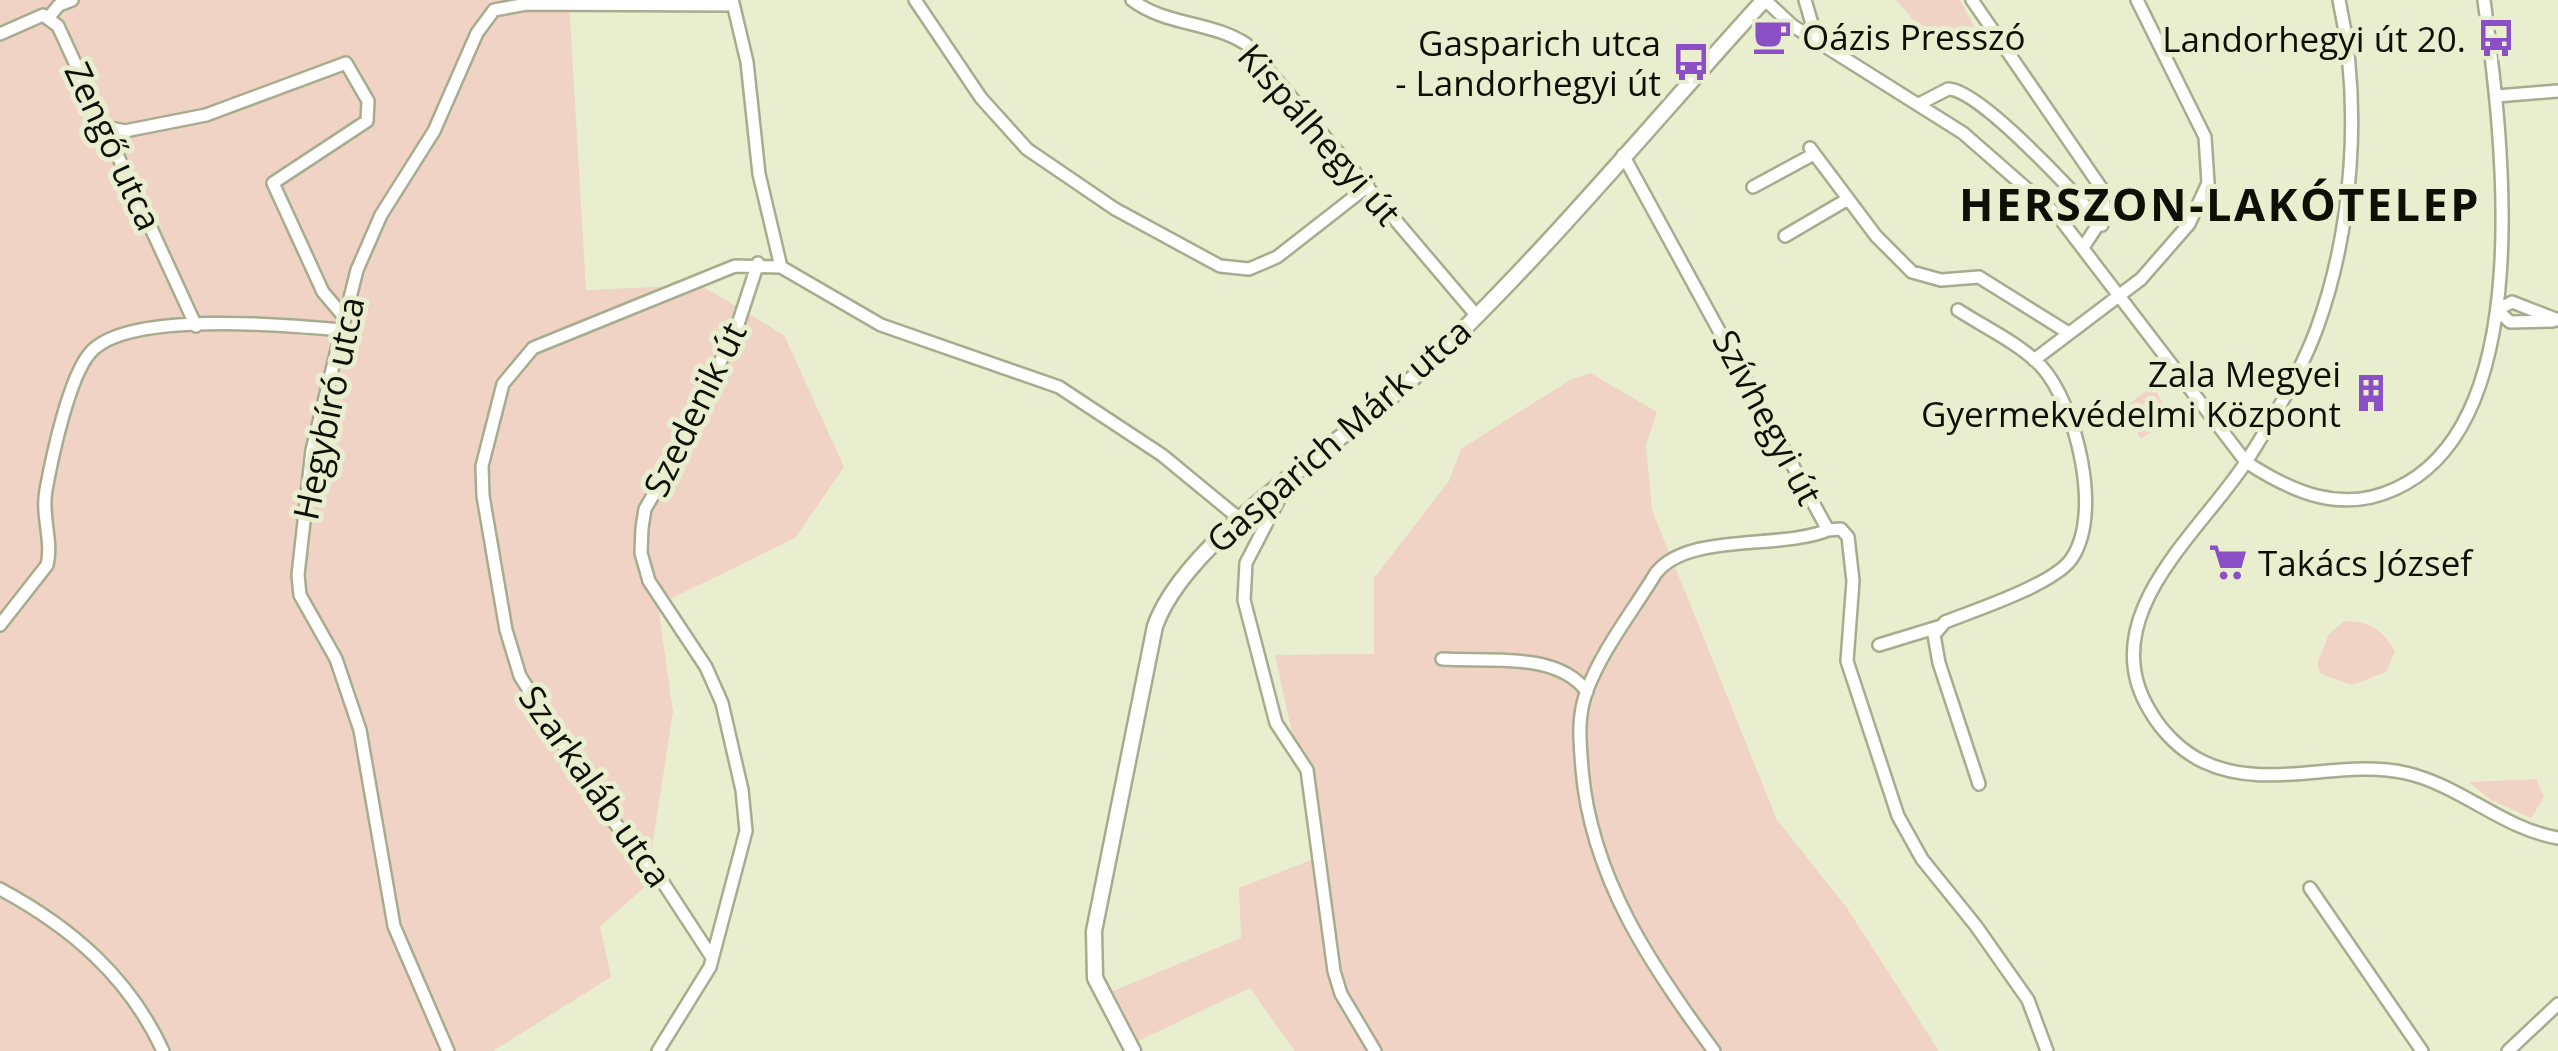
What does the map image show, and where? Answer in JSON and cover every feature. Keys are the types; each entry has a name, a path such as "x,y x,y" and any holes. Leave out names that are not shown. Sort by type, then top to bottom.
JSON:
{"street":[{"path":"0,34 28,20 49,17 59,5 72,0"},
{"path":"914,0 981,98 1027,149 1115,209 1220,266 1249,268 1277,258 1368,186"},
{"name":"Kispálhegyi út","path":"1132,0 1156,14 1218,29 1246,44 1476,315"},
{"path":"1764,0 1818,41 1921,103 2020,179 2084,246 2246,462 2284,486 2323,498 2363,500 2402,486 2437,461 2463,426 2497,310 2504,188 2484,0"},
{"name":"Gasparich Márk utca","path":"1133,1051 1102,998 1093,962 1096,913 1155,626 1170,592 1192,564 1241,520 1414,377 1476,315 1764,0"},
{"path":"1805,0 1818,41"},
{"path":"1972,0 2102,189 2106,202 2102,225 2084,246"},
{"path":"2034,360 2121,296 2158,262 2188,224 2208,184 2210,166 2199,121 2136,0"},
{"path":"2339,0 2349,60 2350,125 2336,261 2308,349 2246,462 2150,591 2139,614 2134,662 2144,701 2155,719 2185,750 2225,769 2404,773 2448,789 2522,830 2558,838"},
{"path":"733,3 739,17 758,174 781,266 881,325 1058,387 1162,456 1241,520"},
{"name":"Hegybíró utca","path":"448,1051 394,926 360,730 343,677 300,595 299,559 312,450 344,324 368,240 422,154 477,33 494,10 527,4 733,3"},
{"name":"Zengő utca","path":"49,17 58,26 196,326"},
{"path":"106,128 126,131 206,114 346,63 368,101 367,121 273,183 323,292 344,324"},
{"path":"1921,103 1948,89 1969,94 2051,170 2102,225"},
{"path":"2497,96 2558,92"},
{"path":"1753,187 1812,151 1888,250 1912,272 1941,280 1980,277 2068,332"},
{"name":"Szívhegyi út","path":"1623,155 1828,530 1841,530 1848,537 1853,581 1846,661 1906,836 2028,1000 2047,1051"},
{"path":"1785,236 1848,199"},
{"name":"Szarkaláb utca","path":"712,956 664,884 603,808 520,676 506,630 482,466 504,384 533,348 717,273 758,264 781,266"},
{"name":"Szedenik út","path":"658,1051 700,986 744,850 742,790 722,704 706,668 649,582 641,554 642,528 645,509 676,456 738,324 758,264"},
{"path":"2497,310 2512,302 2558,320"},
{"path":"1879,646 1938,627 2052,575 2066,565 2080,543 2085,494 2076,439 2061,398 2034,360 1958,310"},
{"path":"0,625 47,566 45,494 87,355 124,332 196,326 344,324"},
{"path":"1288,482 1246,564 1246,621 1280,734 1298,751 1308,770 1328,940 1341,994 1375,1051"},
{"path":"1714,1051 1652,965 1600,856 1585,808 1580,744 1586,692 1656,573 1670,559 1717,547 1802,540 1828,530"},
{"path":"1938,627 1934,635 1939,663 1979,784"},
{"path":"1442,659 1537,664 1576,678 1586,692"},
{"path":"2310,888 2422,1051"},
{"path":"0,889 81,940 141,1009 163,1051"},
{"path":"2508,1051 2558,1004"}],"shaded area":[{"path":"0,0 716,0 569,1 586,290 700,285 784,335 844,467 795,538 658,605 673,712 646,886 600,926 611,977 493,1051 0,1051"},
{"path":"1896,0 1960,0 1974,26 1944,55"},
{"path":"1590,373 1657,412 1646,445 1652,510 1777,820 1847,908 1939,1051 1295,1051 1250,988 1138,1041 1113,991 1241,938 1239,888 1319,857 1275,655 1374,654 1374,578 1449,481 1461,449 1570,380"},
{"path":"2153,386 2171,419 2141,439 2123,408"},
{"path":"2345,621 2369,625 2386,638 2395,652 2386,672 2352,685 2321,674 2317,664 2329,634"},
{"path":"2536,779 2544,797 2531,818 2491,800 2469,782"}],"place":[{"name":"Oázis Presszó","path":"1772,36"},
{"name":"Landorhegyi út 20.","path":"2496,38"},
{"name":"Gasparich utca - Landorhegyi út","path":"1691,62"},
{"name":"Zala Megyei Gyermekvédelmi Központ","path":"2371,393"},
{"name":"Takács József","path":"2228,562"}],"district":[{"name":"HERSZON-LAKÓTELEP","path":"2220,203"}]}
